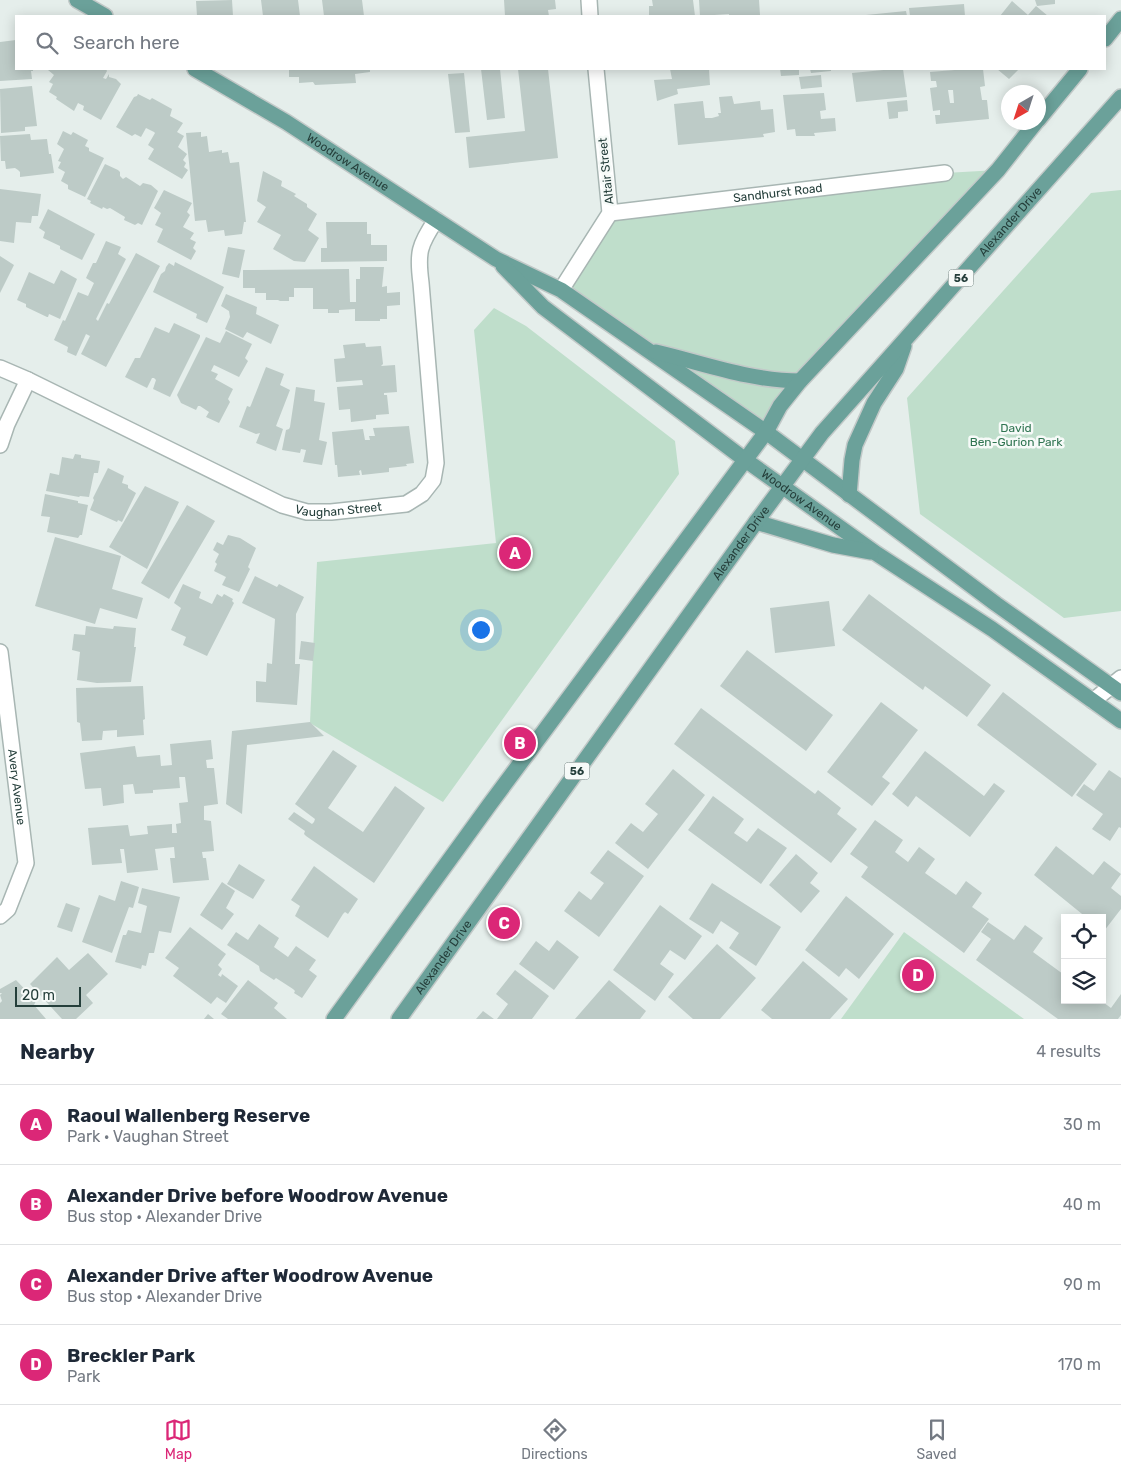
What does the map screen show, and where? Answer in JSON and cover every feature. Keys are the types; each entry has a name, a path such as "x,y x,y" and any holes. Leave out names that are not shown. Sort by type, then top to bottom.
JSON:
{"main road":[{"path":"77,0 103,15"},
{"path":"1106,38 1121,19"},
{"name":"Woodrow Avenue","path":"197,70 286,122 496,260 562,290 766,432 996,604 1118,686"},
{"path":"1046,110 1079,70"},
{"name":"Alexander Drive","path":"399,1019 822,433 1121,97"},
{"path":"334,1019 490,804 744,459 766,432 780,406 800,381 998,170 1030,130"},
{"name":"Woodrow Avenue","path":"496,260 543,307 783,488 877,554 992,629 1121,721"},
{"path":"849,495 852,460 858,438 874,404 896,369 906,340"},
{"path":"645,349 754,376 779,381 800,381"},
{"path":"756,522 833,545 877,554"}],"street":[{"path":"589,0 590,15"},
{"name":"Altair Street","path":"562,290 610,213 596,70"},
{"name":"Sandhurst Road","path":"610,213 945,173"},
{"name":"Vaughan Street","path":"0,368 282,505 307,512 331,512 406,504 422,494 433,480 436,463 418,261 423,239 436,220"},
{"path":"0,446 6,424 28,380"},
{"name":"Avery Avenue","path":"0,652 26,863 8,908 0,916"},
{"path":"1093,701 1118,686"}],"green space":[{"path":"998,170 800,381 766,432 561,290 610,213 945,173"},
{"name":"David Ben-Gurion Park","path":"1121,190 1121,611 1064,618 920,514 907,398 1091,193"},
{"path":"494,308 526,326 675,441 679,474 443,802 310,723 317,562 496,543 474,330"},
{"path":"904,932 1024,1019 841,1019"}],"building":[{"path":"232,0 233,15 197,15 196,1"},
{"path":"261,0 298,0 300,15 263,15"},
{"path":"322,0 362,0 364,15 324,15"},
{"path":"504,0 555,0 556,9 548,10 549,15 505,15"},
{"path":"652,0 693,0 695,15 649,15 649,6 653,6"},
{"path":"699,0 759,0 760,15 700,15"},
{"path":"1035,0 1055,0 1055,4 1037,6"},
{"path":"1012,1 1028,15 1001,15"},
{"path":"964,4 965,15 910,15 909,8"},
{"path":"1036,6 1047,15 1028,15"},
{"path":"906,11 907,15 866,15"},
{"path":"15,40 15,70 33,70 31,71 32,79 0,81 0,42"},
{"path":"48,70 106,70 103,78 106,79 109,74 109,77 116,79 121,84 101,120 83,110 84,106 78,103 74,111 56,99 57,97 49,92 53,84 49,82 54,75"},
{"path":"289,70 370,70 370,72 355,74 356,83 315,85 313,82 299,83 299,77 289,77"},
{"path":"481,70 500,70 505,118 487,120"},
{"path":"518,70 548,70 558,158 469,168 466,137 525,131"},
{"path":"670,70 709,70 710,85 677,89 678,94 657,101 654,80 672,79"},
{"path":"780,70 799,70 799,75 781,76"},
{"path":"810,70 831,70 831,71 811,73"},
{"path":"903,70 907,97 856,102 852,73"},
{"path":"983,70 985,86 980,87 982,100 987,100 989,119 936,124 935,115 940,115 940,110 933,111 930,88 937,87 936,81 931,81 930,72","holes":["948,90 953,90 954,103 950,103"]},
{"path":"998,70 1018,70 1009,79"},
{"path":"464,73 470,132 455,133 448,74"},
{"path":"821,75 822,87 801,89 799,77"},
{"path":"32,86 37,126 25,127 25,131 1,133 0,89"},
{"path":"824,93 826,110 820,111 821,119 835,118 836,131 814,133 815,136 796,136 795,129 787,130 783,95"},
{"path":"138,94 150,100 152,98 172,109 170,116 183,123 177,132 184,136 178,147 187,154 183,160 186,163 184,167 188,170 182,179 148,159 154,149 148,145 154,132 146,128 141,137 135,134 132,136 116,127 134,97"},
{"path":"732,96 734,104 760,101 761,110 773,109 775,132 763,134 764,137 678,145 674,104 703,101 705,118 712,118 719,116 718,113 721,113 719,97"},
{"path":"907,100 908,111 898,112 898,118 889,119 887,102"},
{"path":"63,131 71,135 73,132 88,140 85,146 89,148 89,151 104,158 85,197 68,189 68,185 61,181 65,172 58,168 61,162 58,161 64,149 57,144"},
{"path":"201,132 201,137 207,136 209,152 222,150 222,153 228,152 230,163 239,162 246,222 244,222 242,234 225,236 224,230 208,232 206,220 195,221 186,133"},
{"path":"30,134 31,140 47,139 54,173 20,177 18,170 15,168 6,169 5,161 1,161 0,136"},
{"path":"105,164 118,170 123,179 126,177 140,186 143,183 151,185 158,191 142,225 138,223 135,225 124,220 125,217 110,208 103,207 102,209 90,203 91,201 87,199"},
{"path":"263,171 282,181 281,186 296,194 294,196 307,204 307,207 317,214 308,230 319,238 305,262 294,261 273,249 281,235 257,222 266,207 257,201"},
{"path":"0,189 41,194 38,216 32,216 31,223 16,222 14,243 0,241"},
{"path":"164,190 192,203 187,212 190,215 183,227 194,233 190,239 196,242 193,248 196,251 191,260 157,242 163,229 155,225 161,213 154,208"},
{"path":"48,209 95,234 82,260 43,238 45,232 39,228"},
{"path":"326,222 367,222 367,234 371,234 371,245 387,245 387,261 321,262 321,248 327,248"},
{"path":"106,241 121,247 118,254 126,259 96,319 98,321 136,253 160,266 106,367 81,354 90,336 86,334 76,356 67,352 68,347 54,340 78,292 88,296 94,283 86,278 93,263 96,263"},
{"path":"228,247 245,250 239,278 222,274"},
{"path":"0,256 14,265 0,293"},
{"path":"175,262 224,287 207,323 196,318 197,314 153,292 166,267 169,263 174,266"},
{"path":"360,267 384,267 382,287 387,286 387,293 400,292 400,305 387,306 387,319 380,319 380,321 355,321 355,309 339,310 339,313 328,313 328,309 313,309 313,288 294,288 294,297 289,297 289,301 280,301 266,300 266,293 255,293 255,288 243,288 243,270 349,269 350,302 356,302 356,279 360,279"},
{"path":"61,270 77,279 60,319 49,314 47,317 26,307 26,304 17,300 29,272 54,284"},
{"path":"226,294 257,307 256,314 279,325 271,344 247,332 243,338 225,329 230,317 229,311 221,306"},
{"path":"174,323 200,335 200,337 170,397 153,389 156,380 154,378 152,378 147,388 125,377 135,358 140,358 155,327 169,333"},
{"path":"226,331 252,344 245,358 248,361 239,377 214,365 211,371 218,374 215,379 233,389 228,399 230,402 219,423 206,417 209,412 200,406 196,410 181,403 177,395 206,337 220,343"},
{"path":"365,343 366,347 381,346 383,364 381,366 395,365 397,392 384,393 384,395 387,395 389,414 376,415 376,419 351,422 350,409 339,410 337,387 363,385 362,380 336,382 334,359 345,358 343,345"},
{"path":"266,367 284,374 280,385 290,390 276,426 283,429 276,451 256,443 260,433 256,434 239,427 247,406 250,407 251,405"},
{"path":"296,387 315,390 314,401 325,403 319,440 327,442 322,465 303,462 306,450 301,449 300,453 282,450 286,430 290,427"},
{"path":"409,426 414,463 406,464 407,466 389,468 389,472 362,475 361,470 359,471 360,475 338,477 332,432 363,429 365,440 370,440 369,436 375,436 373,428"},
{"path":"75,454 81,455 81,458 100,461 98,473 94,473 89,497 46,491 50,473 59,475 62,457 73,459"},
{"path":"108,468 124,476 122,483 128,485 128,488 136,493 122,522 118,520 117,522 90,510 93,498"},
{"path":"145,486 179,502 147,569 109,547"},
{"path":"45,494 88,505 82,535 78,538 47,532 50,517 41,516"},
{"path":"187,505 215,521 169,599 141,583"},
{"path":"228,535 240,538 256,548 248,567 250,569 239,592 222,585 226,577 214,571 217,564 215,562 219,554 213,550 217,542 223,545"},
{"path":"55,537 121,556 112,589 143,598 137,619 100,608 95,624 35,606"},
{"path":"255,576 277,587 279,584 304,597 296,614 295,664 300,664 297,705 256,702 256,681 266,682 267,663 272,664 275,619 242,603"},
{"path":"183,584 201,592 199,598 212,604 217,594 222,597 224,594 233,599 234,603 207,656 183,645 186,637 171,630 181,608 174,603"},
{"path":"869,594 991,685 967,717 925,686 923,690 842,630"},
{"path":"829,601 835,646 775,653 770,608"},
{"path":"86,626 113,629 114,626 136,628 134,647 136,647 131,682 97,683 77,680 80,652 72,650 74,634 85,635"},
{"path":"301,641 315,643 313,661 299,659"},
{"path":"747,650 833,715 806,751 720,686"},
{"path":"143,686 144,735 117,737 117,730 103,731 102,740 82,741 80,723 77,722 76,688"},
{"path":"1003,692 1097,764 1072,797 977,725"},
{"path":"881,702 918,730 882,777 890,783 872,806 827,772"},
{"path":"701,708 815,794 818,790 841,808 837,814 857,829 831,863 674,744"},
{"path":"310,722 324,736 247,745 242,814 226,804 232,731"},
{"path":"211,740 213,759 206,760 207,768 214,768 218,804 204,806 204,820 211,821 214,851 202,852 203,858 206,858 209,880 173,883 170,858 175,858 174,847 155,849 158,870 127,873 124,849 120,849 122,863 92,865 88,828 128,825 130,836 148,834 147,826 172,824 172,833 177,833 176,824 181,823 179,803 188,802 185,777 179,777 180,788 153,790 153,793 135,794 133,784 123,785 124,803 103,806 101,788 85,789 80,753 135,746 137,757 160,755 161,766 172,765 170,744"},
{"path":"333,750 357,766 328,808 363,832 395,786 425,808 374,883 306,836 304,834 305,831 288,819 294,812 312,824 314,822 315,819 295,804"},
{"path":"925,751 984,796 994,783 1005,791 970,837 916,796 908,807 892,794"},
{"path":"673,769 705,795 648,869 615,843 631,823 643,832 658,814 645,804"},
{"path":"1109,770 1121,778 1121,828 1119,827 1110,841 1092,829 1103,814 1076,795 1084,784 1094,791"},
{"path":"713,796 744,819 734,833 747,842 758,828 787,848 761,884 688,830"},
{"path":"875,820 903,840 895,852 908,862 919,847 935,859 925,873 956,895 966,881 982,893 972,907 989,919 964,953 861,877 868,867 850,854"},
{"path":"1056,846 1093,875 1104,861 1121,874 1111,888 1121,896 1121,909 1106,928 1106,914 1082,914 1034,875"},
{"path":"608,850 644,876 599,937 564,911 579,891 591,900 604,883 590,873"},
{"path":"796,854 818,873 810,883 820,891 801,913 769,885"},
{"path":"239,864 265,880 253,899 227,884"},
{"path":"314,866 358,899 348,914 345,912 343,914 328,938 295,916 300,906 291,900"},
{"path":"121,881 139,887 133,908 129,907 112,953 82,942 99,895 115,901"},
{"path":"222,882 235,891 226,908 234,914 222,930 200,915"},
{"path":"712,883 781,927 756,966 729,948 739,933 721,921 713,934 689,919"},
{"path":"142,888 180,897 171,933 159,931 154,953 149,953 146,966 142,965 141,969 115,962 123,935 126,935 128,930 141,933 147,906 138,903"},
{"path":"846,896 894,934 859,979 846,968 839,977 805,950"},
{"path":"66,903 80,908 72,932 57,927"},
{"path":"660,905 702,936 685,960 670,950 660,964 674,974 655,1001 613,970"},
{"path":"988,922 1014,940 1025,925 1043,938 1033,952 1061,973 1061,1004 1106,1004 1111,1008 1121,994 1121,1015 1118,1019 1058,1019 976,960 991,939 981,932"},
{"path":"259,924 279,938 274,947 288,957 296,946 316,960 309,970 317,976 302,998 294,993 293,989 276,978 274,980 260,971 259,966 227,945 236,932 248,940"},
{"path":"190,927 226,954 218,965 222,969 218,975 221,977 222,974 238,986 226,1003 217,997 211,1004 173,976 179,968 165,958"},
{"path":"557,940 579,957 554,990 519,964 536,941 549,951"},
{"path":"717,944 756,978 720,1019 693,1019 668,997"},
{"path":"88,953 108,974 86,995 93,1003 76,1019 62,1019 30,984 57,957 69,970"},
{"path":"803,961 848,999 830,1019 772,1019 761,1010"},
{"path":"515,970 549,996 532,1019 497,1019 508,1004 496,994"},
{"path":"16,980 36,1001 34,1005 46,1019 0,1019 0,1003 2,1001 0,995 2,993 0,993 0,989"},
{"path":"248,980 278,1003 274,1008 287,1019 228,1019 221,1014"},
{"path":"609,980 646,1011 640,1019 575,1019"},
{"path":"483,1011 494,1019 476,1019"},
{"path":"208,1014 214,1019 204,1019"}],"place":[{"name":"Raoul Wallenberg Reserve","path":"515,553"},
{"name":"Alexander Drive before Woodrow Avenue","path":"520,743"},
{"name":"Alexander Drive after Woodrow Avenue","path":"504,923"},
{"name":"Breckler Park","path":"918,975"}]}
